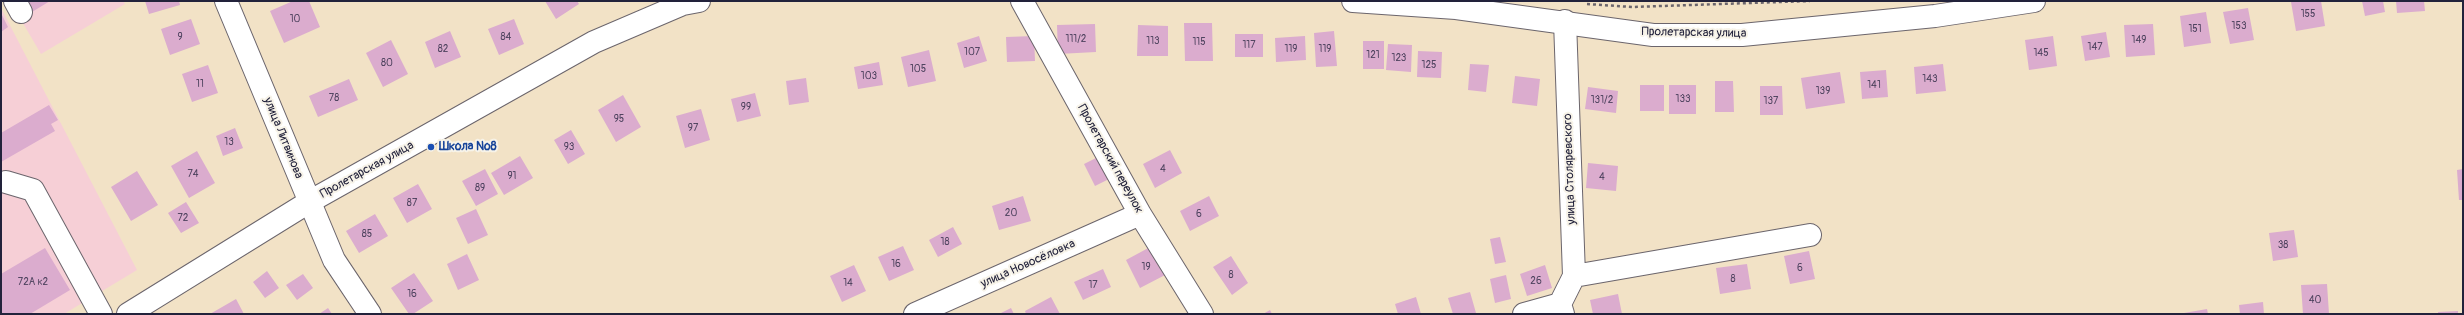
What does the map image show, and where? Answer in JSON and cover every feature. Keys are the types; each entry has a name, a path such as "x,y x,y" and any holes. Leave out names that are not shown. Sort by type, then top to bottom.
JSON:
{"main road":[{"name":"улица Литвинова","path":"226,1 334,260 370,314"},
{"name":"Пролетарская улица","path":"128,314 309,202 594,42 683,4 699,1"},
{"name":"Пролетарский переулок","path":"1022,1 1140,214 1202,314"},
{"name":"Пролетарская улица","path":"1353,1 1456,4 1653,35 1742,35 1935,16 2034,1"},
{"name":"улица Столяревского","path":"1562,309 1574,276 1565,21"},
{"path":"6,182 33,190 101,314"},
{"name":"улица Новосёловка","path":"915,314 1140,214"},
{"path":"1574,276 1810,235"},
{"path":"1524,314 1562,309"}],"path":[{"path":"1582,4 1632,7 1810,1"}],"shaded area":[{"path":"10,1 123,1 125,4 41,54"},
{"path":"1,8 137,270 64,314 1,314"}],"building":[{"path":"26,1 50,1 32,12"},
{"path":"145,1 179,1 180,5 149,14"},
{"path":"293,1 309,1 320,27 284,43 270,11"},
{"path":"545,1 577,1 579,4 556,19"},
{"path":"2321,1 2325,26 2296,31 2291,2"},
{"path":"2362,1 2383,1 2385,12 2365,16"},
{"path":"2396,1 2424,1 2425,11 2397,13"},
{"path":"2248,8 2254,40 2230,44 2223,12"},
{"path":"2206,12 2211,43 2184,47 2180,16"},
{"path":"1,13 8,27 1,32"},
{"path":"191,19 200,44 170,55 161,29"},
{"path":"514,19 524,44 499,55 488,29"},
{"path":"1184,23 1212,23 1213,61 1185,61"},
{"path":"1095,24 1096,52 1058,54 1057,25"},
{"path":"2153,24 2155,55 2126,57 2124,25"},
{"path":"1138,25 1168,26 1168,56 1137,56"},
{"path":"450,31 461,57 435,68 425,42"},
{"path":"1334,31 1337,66 1316,67 1314,33"},
{"path":"2106,32 2110,57 2085,61 2081,36"},
{"path":"1235,34 1263,34 1263,57 1235,57"},
{"path":"979,36 987,61 964,68 957,43"},
{"path":"1034,36 1035,61 1007,62 1006,37"},
{"path":"1305,36 1306,60 1276,62 1275,38"},
{"path":"2053,36 2057,66 2029,70 2025,40"},
{"path":"391,40 408,74 383,87 366,53"},
{"path":"1363,41 1384,41 1384,69 1363,69"},
{"path":"1388,44 1412,45 1411,72 1386,70"},
{"path":"929,50 936,81 908,87 901,57"},
{"path":"1418,51 1442,52 1441,78 1417,77"},
{"path":"879,62 883,85 858,89 854,67"},
{"path":"1470,64 1489,65 1486,92 1468,90"},
{"path":"1943,64 1946,91 1916,94 1914,67"},
{"path":"208,65 218,93 192,102 182,74"},
{"path":"1886,70 1888,97 1862,99 1860,72"},
{"path":"1840,72 1845,103 1806,109 1801,78"},
{"path":"1515,76 1540,79 1537,106 1512,103"},
{"path":"806,78 809,102 789,105 786,81"},
{"path":"349,79 358,100 318,117 309,96"},
{"path":"1715,81 1733,81 1734,112 1715,112"},
{"path":"1640,85 1664,85 1664,111 1640,111"},
{"path":"1669,85 1696,85 1696,114 1669,114"},
{"path":"1760,86 1782,86 1783,115 1760,115"},
{"path":"1588,87 1618,91 1616,113 1585,109"},
{"path":"755,93 761,116 737,122 731,99"},
{"path":"623,95 641,127 616,142 598,110"},
{"path":"49,105 58,120 51,124 55,131 1,162 1,133"},
{"path":"701,109 710,140 685,148 676,116"},
{"path":"235,128 243,148 223,156 216,136"},
{"path":"571,130 585,154 568,164 554,140"},
{"path":"1170,150 1182,173 1155,188 1143,164"},
{"path":"197,151 215,183 189,198 171,166"},
{"path":"1104,154 1115,176 1095,186 1084,164"},
{"path":"520,156 533,178 504,195 491,173"},
{"path":"1588,163 1618,166 1616,191 1586,188"},
{"path":"485,169 498,194 476,206 462,181"},
{"path":"2463,169 2463,200 2459,200 2457,170"},
{"path":"137,171 158,205 131,221 111,187"},
{"path":"418,184 432,209 407,223 393,198"},
{"path":"1023,196 1031,221 999,230 992,206"},
{"path":"1209,196 1219,216 1190,231 1180,211"},
{"path":"186,202 199,223 181,233 168,213"},
{"path":"476,209 488,235 468,244 456,218"},
{"path":"375,214 388,236 359,253 346,231"},
{"path":"953,227 962,244 938,257 929,240"},
{"path":"2294,230 2298,257 2273,261 2269,233"},
{"path":"1500,237 1506,262 1495,264 1490,239"},
{"path":"903,246 914,270 889,281 878,257"},
{"path":"1152,246 1167,274 1140,288 1126,260"},
{"path":"45,248 70,290 30,314 1,314 1,274"},
{"path":"1809,251 1815,279 1790,284 1784,256"},
{"path":"467,254 479,280 458,290 447,264"},
{"path":"1231,256 1248,283 1232,295 1213,267"},
{"path":"1747,264 1751,289 1720,294 1716,268"},
{"path":"854,265 866,291 842,302 830,276"},
{"path":"1545,265 1552,288 1527,296 1520,274"},
{"path":"1103,269 1111,287 1083,300 1074,282"},
{"path":"267,271 279,288 265,298 253,282"},
{"path":"414,273 433,301 413,314 409,314 391,288"},
{"path":"303,274 313,288 297,300 286,285"},
{"path":"1506,275 1511,299 1495,303 1490,279"},
{"path":"2327,284 2329,314 2303,314 2301,285"},
{"path":"1470,292 1476,313 1453,314 1448,298"},
{"path":"1618,294 1622,314 1593,314 1590,300"},
{"path":"1051,297 1060,314 1026,314 1025,311"},
{"path":"1416,297 1421,314 1398,314 1395,304"},
{"path":"236,299 244,314 210,314"},
{"path":"2263,302 2264,314 2240,314 2239,305"},
{"path":"328,308 332,314 319,314"},
{"path":"1011,308 1014,314 999,314"},
{"path":"2207,309 2208,314 2184,314 2184,313"},
{"path":"1270,310 1272,314 1263,314"},
{"path":"2458,311 2458,314 2438,314 2438,312"}],"place":[{"name":"Школа №8","path":"431,147"}]}
